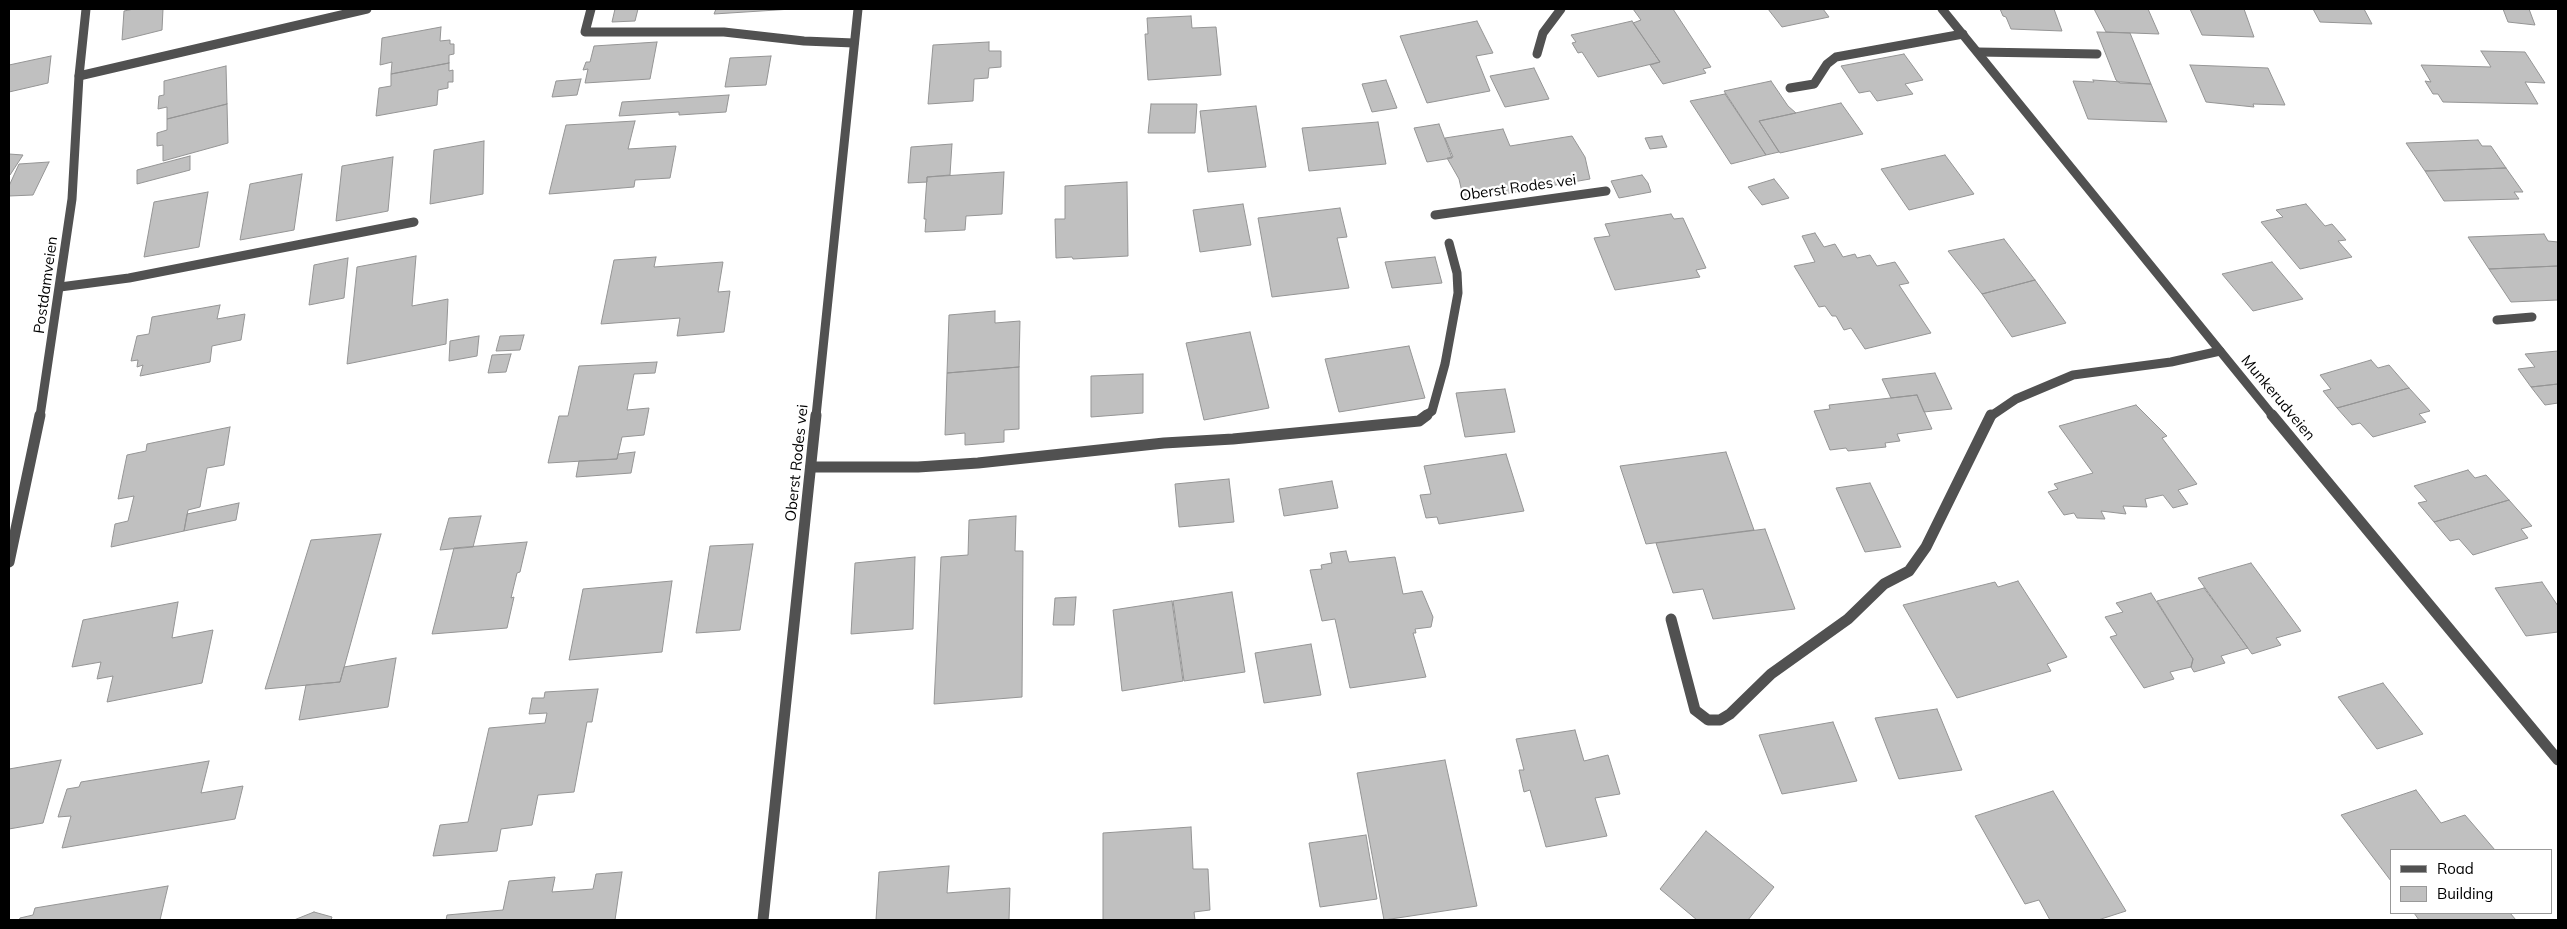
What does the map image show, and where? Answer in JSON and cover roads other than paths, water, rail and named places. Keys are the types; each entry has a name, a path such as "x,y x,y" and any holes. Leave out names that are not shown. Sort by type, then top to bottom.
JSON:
{"street":[{"name":"Postdamveien","path":"9,562 38,430 60,287 72,199 79,76 86,9"},
{"path":"79,76 367,9"},
{"path":"591,9 585,32 628,30 724,32 804,42 854,43"},
{"name":"Oberst Rodes vei","path":"763,920 812,467 858,9"},
{"path":"1537,54 1543,33 1561,9"},
{"name":"Munkerudveien","path":"1942,9 2482,672 2558,760"},
{"path":"1790,88 1814,84 1827,64 1836,57 1963,34"},
{"path":"1978,52 2097,54"},
{"name":"Oberst Rodes vei","path":"1435,215 1606,191"},
{"path":"60,287 129,278 414,222"},
{"path":"812,467 872,468 978,463 1164,443 1233,439 1419,421 1432,411 1445,364 1458,293 1457,273 1449,243"},
{"path":"2497,320 2532,317"},
{"path":"1671,619 1695,710 1708,720 1720,720 1730,714 1771,674 1848,619 1884,584 1909,571 1926,547 1992,414 2016,399 2073,375 2171,362 2220,351"}]}
